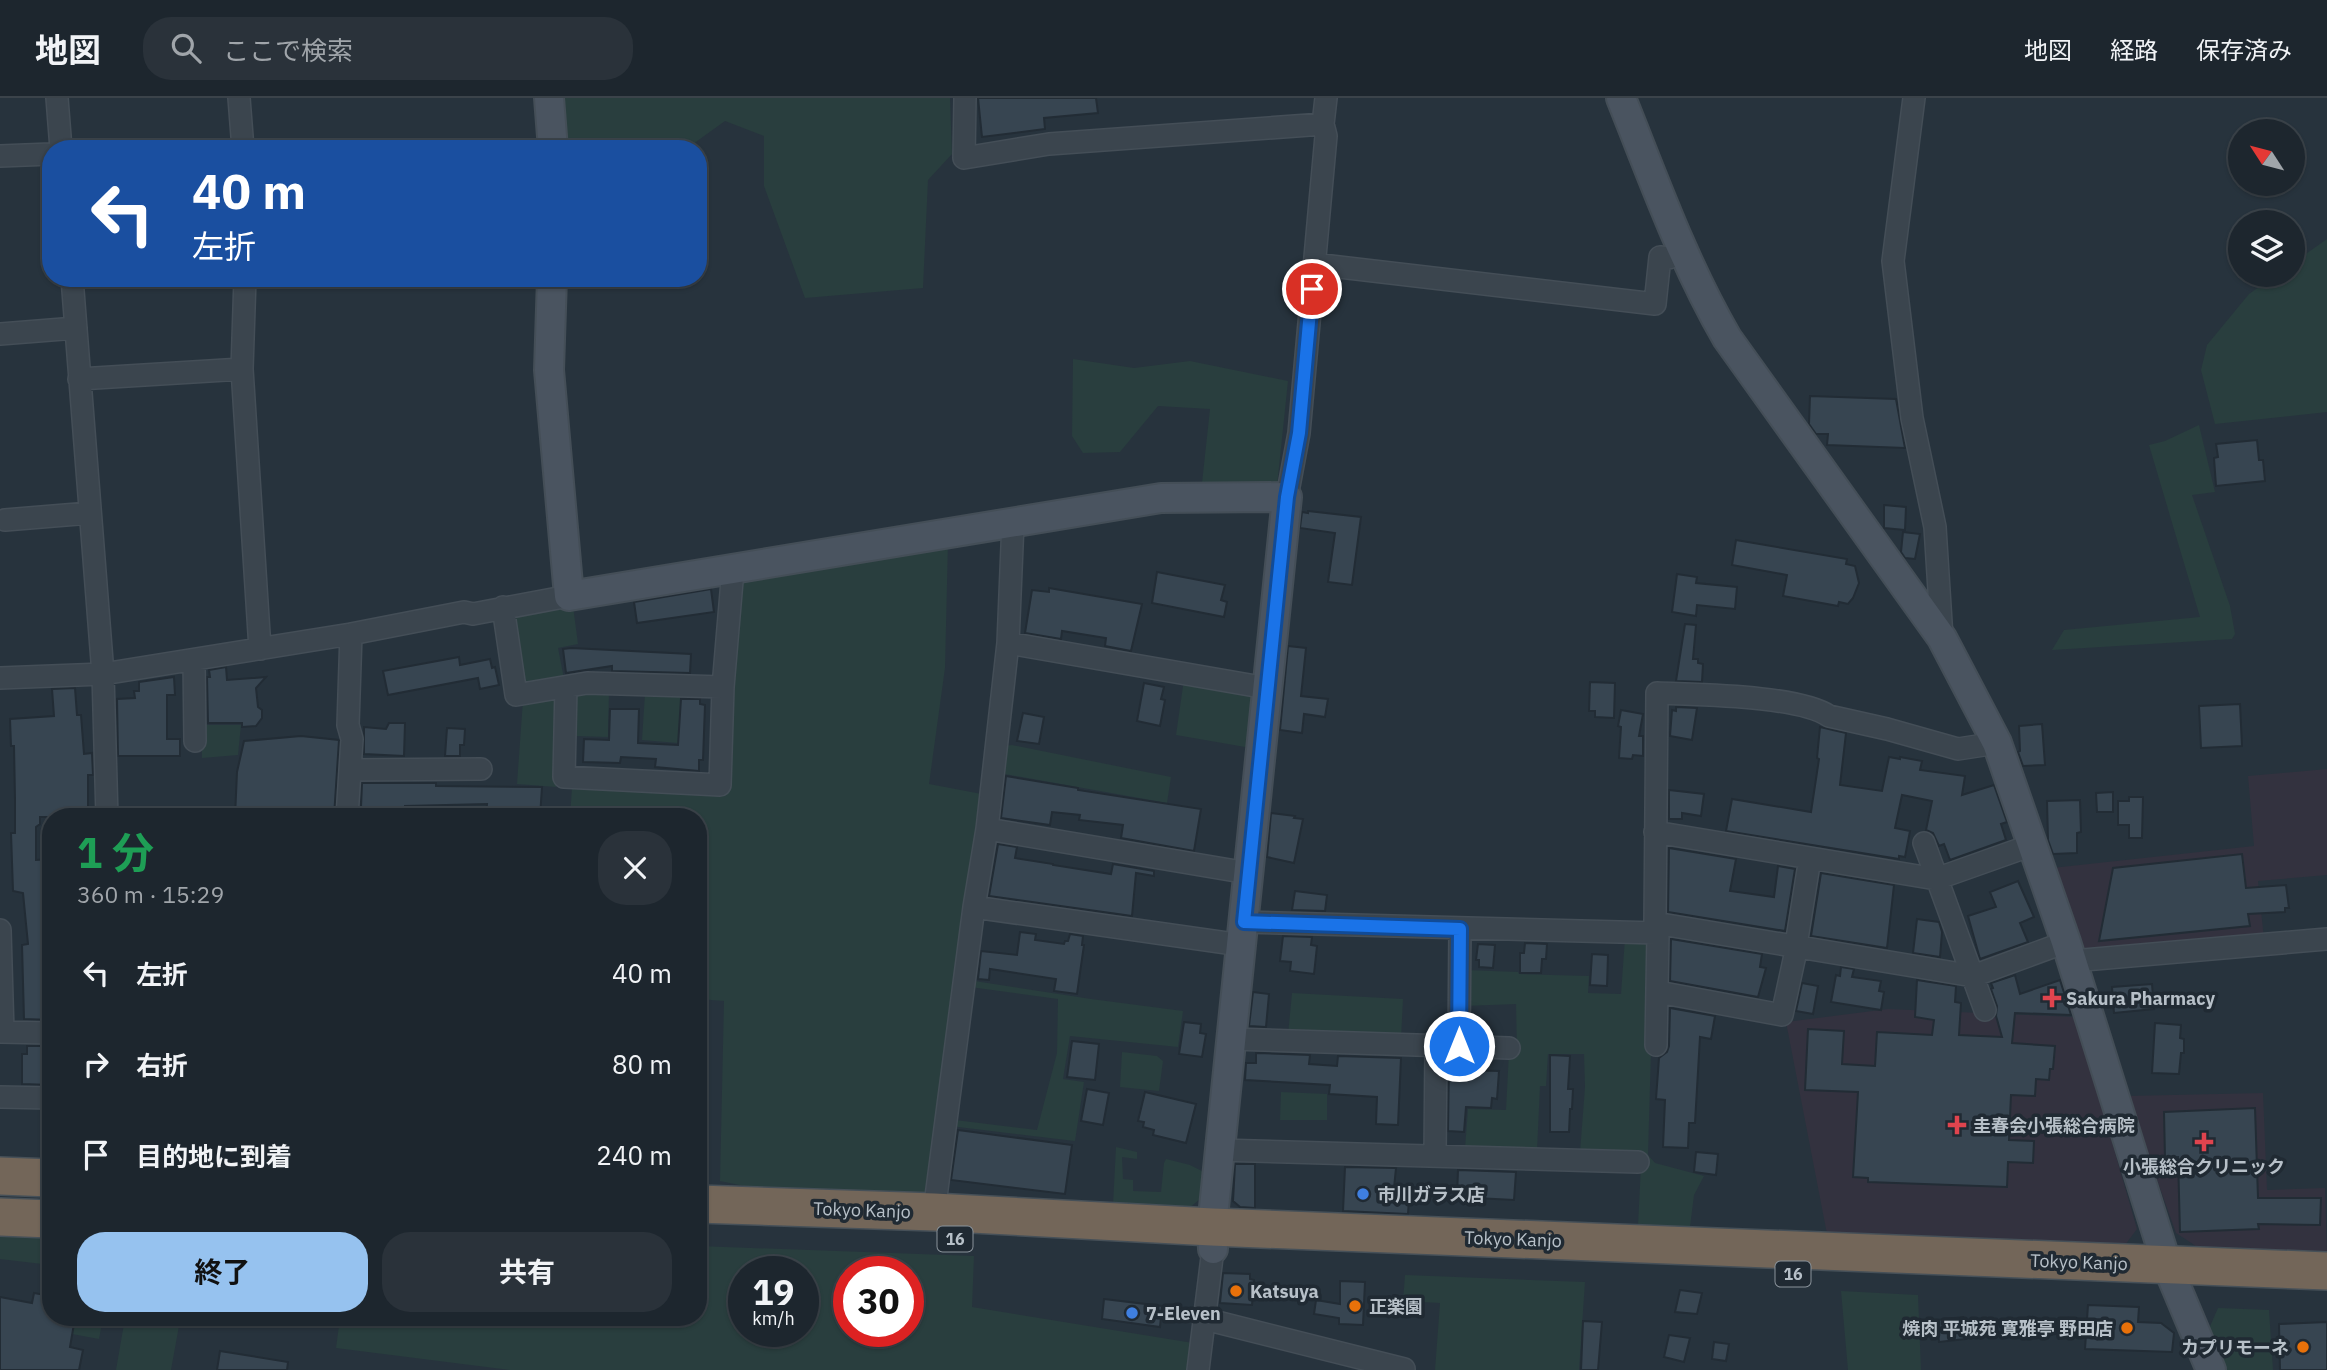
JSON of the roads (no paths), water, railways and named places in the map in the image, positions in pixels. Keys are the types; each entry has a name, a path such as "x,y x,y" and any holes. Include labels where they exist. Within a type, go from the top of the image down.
{"highway":[{"path":"0,1159 42,1161"},
{"path":"0,1176 42,1178"},
{"name":"16","path":"707,1198 761,1207"},
{"path":"0,1201 42,1203"},
{"name":"Tokyo Kanjo","path":"707,1204 934,1212 1212,1238"},
{"path":"0,1217 42,1219"},
{"name":"Tokyo Kanjo","path":"707,1228 1212,1238 2171,1276 2327,1272"},
{"name":"Tokyo Kanjo","path":"2171,1276 2327,1294"}],"street":[{"path":"57,98 60,140"},
{"path":"239,98 242,140"},
{"path":"549,98 552,140"},
{"path":"965,98 964,158 1049,144 1323,124"},
{"path":"1198,1370 1287,497 1299,433 1326,136 1323,124 1326,98"},
{"path":"1621,98 1681,249 1727,338 1942,638 1997,744 2069,952 2171,1276 2211,1370"},
{"path":"1914,98 1893,261 1912,418 1935,527 1942,638"},
{"path":"0,156 42,154"},
{"path":"1314,264 1655,304 1660,257 1669,258 1681,249"},
{"path":"73,287 103,674 107,808"},
{"path":"245,287 242,369 260,649"},
{"path":"552,287 549,370 569,596"},
{"path":"0,334 76,328"},
{"path":"79,379 242,369"},
{"path":"0,678 103,674 194,660 464,612 473,614 1161,498 1287,497"},
{"path":"5,520 90,513"},
{"path":"934,1212 974,907 987,829 1008,643 1013,522"},
{"path":"566,687 564,777 720,785 723,687 733,569"},
{"path":"503,607 516,695 587,683 723,687"},
{"path":"348,808 352,739 348,725 351,634"},
{"path":"1008,643 1267,688"},
{"path":"194,660 195,741"},
{"path":"1656,1045 1657,692 1768,700 1821,710 1829,716 1958,749 1997,744"},
{"path":"351,770 481,769"},
{"path":"987,829 1248,873"},
{"path":"1655,832 1937,879 2032,845"},
{"path":"1924,843 1985,1010"},
{"path":"1658,992 1782,1016 1810,858"},
{"path":"974,907 1242,934 1656,928 1796,945 1973,976 2069,952 2327,939"},
{"path":"1459,1046 1460,929"},
{"path":"0,930 2,1032 42,1033"},
{"path":"1230,1039 1509,1048"},
{"path":"1435,1156 1436,1046"},
{"path":"0,1097 42,1098"},
{"path":"1219,1150 1638,1162"},
{"path":"1205,1319 1405,1369"}],"place":[{"name":"Sakura Pharmacy","path":"2052,998"},
{"name":"圭春会小張総合病院","path":"1957,1125"},
{"name":"小張総合クリニック","path":"2204,1142"},
{"name":"市川ガラス店","path":"1363,1194"},
{"name":"Katsuya","path":"1236,1291"},
{"name":"正楽園","path":"1355,1306"},
{"name":"7-Eleven","path":"1132,1313"},
{"name":"焼肉 平城苑 寛雅亭 野田店","path":"2127,1328"},
{"name":"カプリモーネ","path":"2303,1347"}]}
